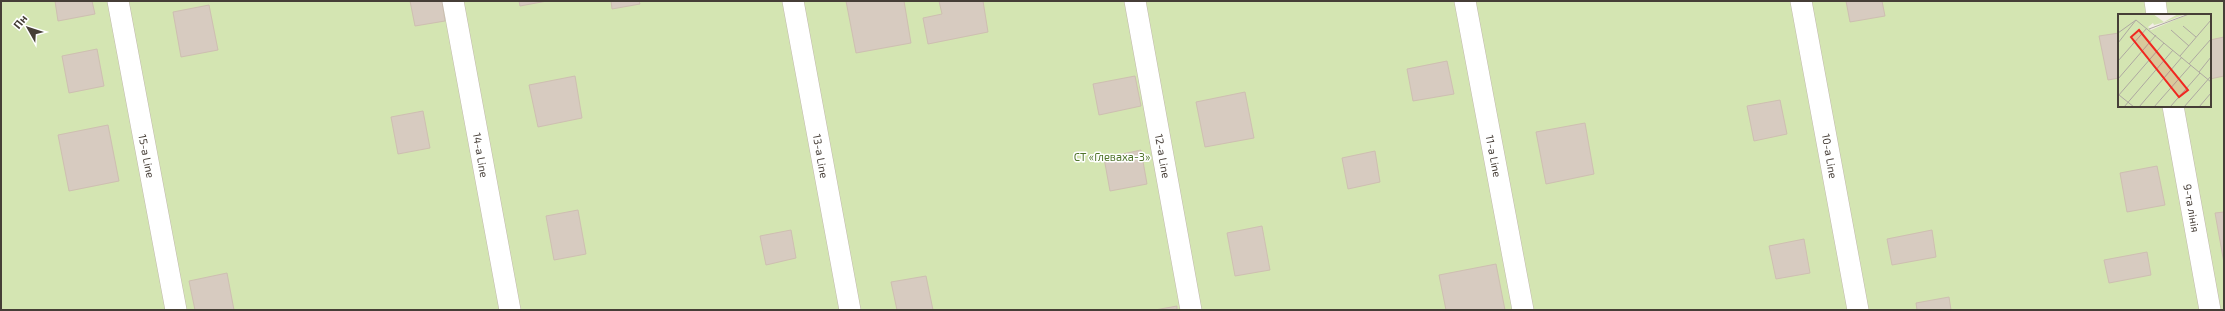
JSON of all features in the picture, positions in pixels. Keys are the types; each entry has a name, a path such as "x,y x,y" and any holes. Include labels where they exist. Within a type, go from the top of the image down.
{"lane":[{"name":"15-a Line","path":"118,1 176,310"},
{"name":"14-a Line","path":"453,1 510,310"},
{"name":"13-a Line","path":"793,1 850,310"},
{"name":"12-a Line","path":"1135,1 1191,310"},
{"name":"11-a Line","path":"1465,1 1523,310"},
{"name":"10-a Line","path":"1801,1 1858,310"},
{"path":"2155,1 2157,14"},
{"name":"9-та лінія","path":"2173,107 2210,310"}],"green space":[{"name":"СТ «Глеваха-3»","path":"1,1 2224,1 2224,310 1,310"}],"building":[{"path":"55,1 92,1 95,14 58,21"},
{"path":"410,1 442,1 445,21 415,26"},
{"path":"519,1 547,1 520,6"},
{"path":"611,1 639,1 640,4 612,9"},
{"path":"846,1 904,1 911,43 856,53"},
{"path":"939,1 983,1 988,32 928,44 923,18 942,14"},
{"path":"1846,1 1882,1 1885,16 1850,22"},
{"path":"209,5 218,50 181,57 173,12"},
{"path":"2118,33 2118,78 2108,80 2099,36"},
{"path":"2224,37 2224,76 2211,79 2211,40"},
{"path":"97,49 104,86 69,93 62,56"},
{"path":"1447,61 1454,94 1413,101 1407,69"},
{"path":"575,76 582,118 538,127 529,85"},
{"path":"1135,76 1141,106 1099,115 1093,84"},
{"path":"1245,92 1254,138 1205,147 1196,102"},
{"path":"1780,100 1787,134 1754,141 1747,106"},
{"path":"423,111 430,148 398,154 391,117"},
{"path":"1585,123 1594,174 1546,184 1536,132"},
{"path":"108,125 119,181 69,191 58,135"},
{"path":"1141,150 1147,184 1110,191 1104,158"},
{"path":"1375,151 1380,182 1348,189 1342,158"},
{"path":"2157,166 2165,205 2127,212 2120,173"},
{"path":"578,210 586,254 554,260 546,216"},
{"path":"2224,212 2224,263 2215,213"},
{"path":"1262,226 1270,270 1235,276 1227,233"},
{"path":"791,230 796,258 766,265 760,236"},
{"path":"1932,230 1936,257 1892,265 1887,239"},
{"path":"1804,239 1810,273 1776,279 1769,246"},
{"path":"2147,252 2151,275 2109,283 2104,260"},
{"path":"1496,264 1505,310 1446,310 1439,275"},
{"path":"227,273 234,310 195,310 189,281"},
{"path":"926,276 933,310 897,310 891,282"},
{"path":"1949,297 1951,310 1917,310 1916,303"},
{"path":"1177,306 1177,310 1155,310"}]}
